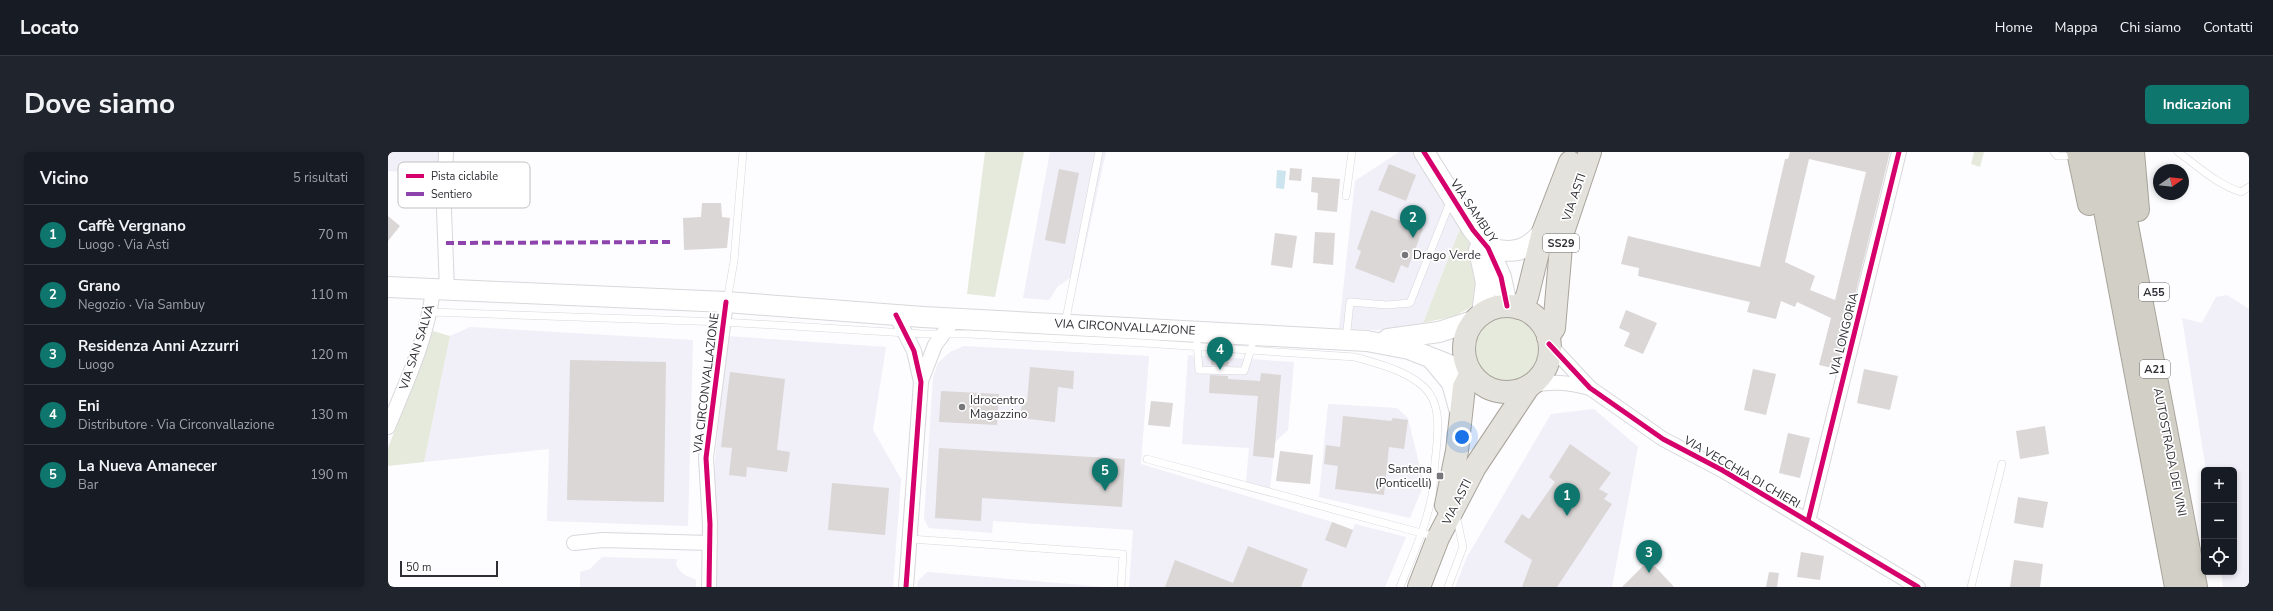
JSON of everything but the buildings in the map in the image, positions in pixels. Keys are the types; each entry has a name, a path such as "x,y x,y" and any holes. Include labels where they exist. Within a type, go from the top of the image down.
{"highway":[{"name":"AUTOSTRADA DEI VINI","path":"2094,152 2176,587"},
{"name":"AUTOSTRADA DEI VINI","path":"2114,152 2196,587"},
{"name":"A55","path":"2133,152 2136,196 2162,333 2167,433"},
{"path":"2073,153 2084,179 2110,307 2137,378"}],"main road":[{"name":"VIA SAMBUY","path":"1424,152 1473,230 1488,248 1513,307"},
{"name":"VIA ASTI","path":"1513,307 1529,291 1543,232 1574,152"},
{"name":"VIA ASTI","path":"1548,340 1554,328 1562,234 1590,152"},
{"name":"VIA SAMBUY","path":"1473,230 1485,270 1486,283 1479,317"},
{"path":"1488,248 1509,251 1526,248 1534,243 1543,232"},
{"name":"VIA CIRCONVALLAZIONE","path":"388,287 726,302 1065,324 1197,339 1346,348 1367,341 1439,332 1479,317"},
{"path":"1513,307 1537,319 1548,340 1549,356 1545,368 1538,378 1529,386 1517,391 1504,392 1491,390 1480,383 1470,371 1464,356 1464,343 1468,330 1479,317 1494,308 1513,307"},
{"name":"VIA CIRCONVALLAZIONE","path":"1367,341 1409,349 1457,368 1470,371"},
{"path":"1429,356 1452,383 1462,419"},
{"name":"VIA ASTI","path":"1419,587 1430,536 1451,483 1462,419 1464,387 1470,371"},
{"name":"VIA ASTI","path":"1430,536 1454,507 1475,467 1529,386"}],"street":[{"name":"VIA SAN SALVÀ","path":"446,152 446,162"},
{"name":"VIA LONGORIA","path":"1808,521 1899,152"},
{"name":"VIA SAN SALVÀ","path":"388,427 408,380 430,312 440,290 444,208"},
{"name":"VIA CIRCONVALLAZIONE","path":"709,587 710,543 706,458 726,302"},
{"path":"896,314 907,333 914,351 921,382"},
{"path":"906,587 921,382 932,352 955,318"},
{"name":"VIA VECCHIA DI CHIERI","path":"1548,340 1590,388 1663,438 1722,470 1918,587"},
{"name":"VIA VECCHIA DI CHIERI","path":"1529,386 1556,381 1569,382 1590,388"},
{"path":"574,543 603,540 710,543"}],"lane":[{"path":"726,302 734,261 744,152"},
{"path":"1065,324 1099,152"},
{"path":"1346,196 1352,152"},
{"path":"2054,152 2058,156 2073,153"},
{"path":"2178,152 2202,172 2230,188 2241,192 2249,187"},
{"path":"1400,587 1430,536 1438,432 1437,413 1433,398 1424,387 1414,380 1346,348 1350,302 1387,305 1410,303 1452,198"},
{"path":"430,312 723,322 907,333 1197,339 1199,370 1244,371 1252,342"},
{"path":"1147,458 1430,536"},
{"path":"1971,587 2002,464"},
{"path":"1448,587 1463,547 1454,507"},
{"path":"910,539 1124,554 1121,587"}],"shaded area":[{"path":"388,152 440,152 439,162 398,162 398,172 388,171"},
{"path":"985,152 1024,152 995,297 967,294"},
{"path":"1050,152 1106,152 1078,280 1070,278 1058,286 1049,300 1023,298"},
{"path":"1399,152 1413,152 1461,226 1423,323 1377,330 1339,328 1355,181"},
{"path":"1974,152 1984,152 1980,167 1971,164"},
{"path":"1461,226 1473,250 1479,292 1471,307 1455,316 1423,323"},
{"path":"2227,295 2249,309 2249,587 2223,587 2221,575 2237,575 2237,467 2206,467 2182,318 2202,323 2216,297"},
{"path":"1509,317 1522,320 1533,327 1540,338 1543,351 1540,364 1533,375 1522,382 1509,385 1496,382 1485,375 1478,364 1475,351 1478,338 1485,327 1496,320"},
{"path":"470,327 693,340 688,526 547,521 549,449 424,462 450,336"},
{"path":"433,331 450,336 424,462 388,466 388,448"},
{"path":"727,336 886,347 873,430 901,479 893,587 717,587 713,482"},
{"path":"964,346 1149,356 1141,464 1332,522 1353,530 1355,524 1406,537 1385,587 1129,587 1133,530 993,521 992,533 929,528 924,519 933,377 938,363 950,352"},
{"path":"1188,355 1294,362 1288,430 1275,442 1270,489 1246,482 1249,448 1182,444"},
{"path":"1328,404 1397,408 1408,418 1424,484 1410,518 1319,497"},
{"path":"1594,409 1638,447 1612,587 1455,587 1467,557 1551,414"},
{"path":"602,557 677,559 676,565 680,571 696,580 696,587 580,587 580,572 590,569"},
{"path":"927,572 1105,587 917,587 918,581"}],"water":[{"path":"1277,170 1286,171 1284,189 1276,188"}],"marked path":[{"path":"446,243 674,242"}],"cycle path":[{"path":"1424,152 1473,230 1488,248 1501,277 1507,306"},
{"path":"1808,521 1899,152"},
{"path":"709,587 710,524 706,458 726,302"},
{"path":"896,315 914,351 921,382 906,587"},
{"path":"1549,344 1590,388 1663,439 1722,470 1918,587"}],"place":[{"name":"Grano","path":"1413,238"},
{"name":"Drago Verde","path":"1405,255"},
{"name":"Eni","path":"1220,370"},
{"name":"Idrocentro Magazzino","path":"962,407"},
{"name":"Santena (Ponticelli)","path":"1440,476"},
{"name":"La Nueva Amanecer","path":"1105,491"},
{"name":"Caffè Vergnano","path":"1567,516"},
{"name":"Residenza Anni Azzurri","path":"1649,573"}]}
